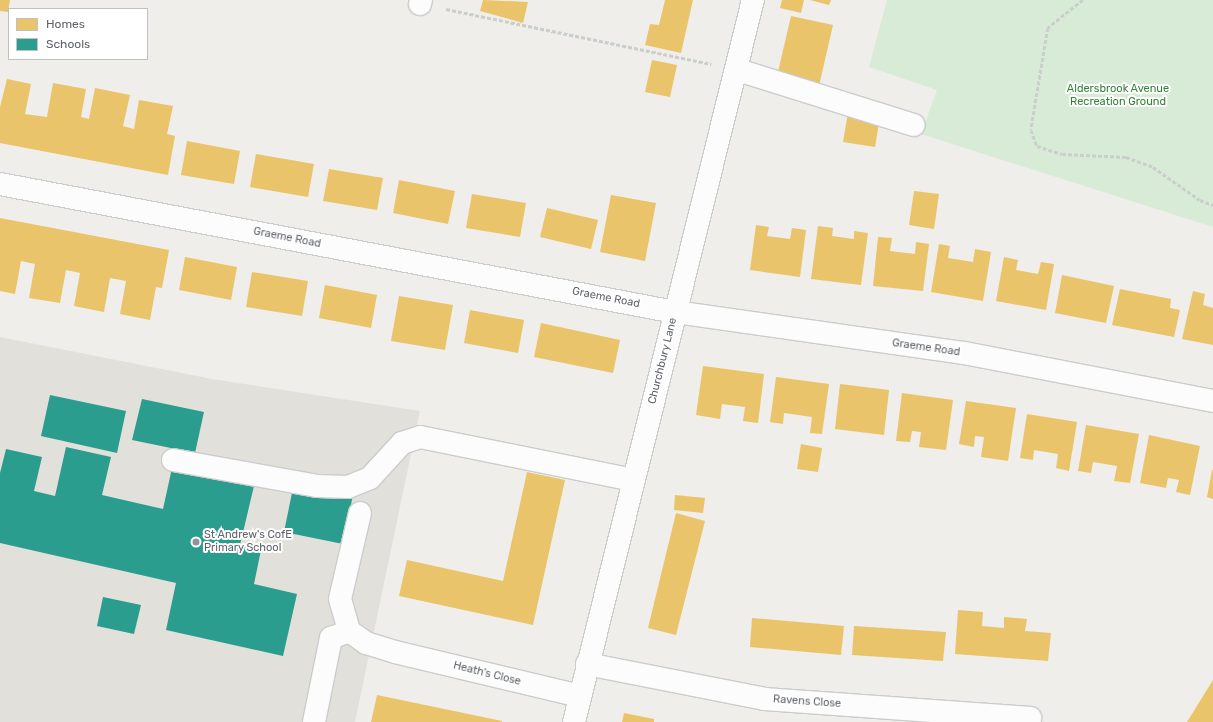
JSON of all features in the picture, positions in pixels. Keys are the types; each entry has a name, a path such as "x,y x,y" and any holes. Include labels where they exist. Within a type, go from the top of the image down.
{"street":[{"name":"Churchbury Lane","path":"574,722 579,696 675,312 738,70 753,0"},
{"path":"738,70 914,125"},
{"name":"Graeme Road","path":"0,184 675,312 964,353 1213,401"},
{"path":"173,460 317,486 348,486 370,478 402,443 420,437 633,480"},
{"path":"314,722 331,638 349,631 340,599 360,513"},
{"name":"Heath's Close","path":"349,631 366,643 395,652 579,696"},
{"name":"Ravens Close","path":"587,664 765,700 1030,718"}],"path":[{"path":"1083,0 1048,28 1031,130 1036,146 1062,154 1126,157 1153,167 1200,200 1213,205"},
{"path":"421,2 738,70"}],"shaded area":[{"name":"St Andrew's CofE Primary School","path":"0,337 212,379 420,411 355,722 0,722"}],"green space":[{"name":"Aldersbrook Avenue Recreation Ground","path":"887,0 1213,0 1213,227 921,134 937,90 869,67"}],"building: Homes":[{"path":"0,0 10,0 8,12 0,11"},
{"path":"483,0 528,2 523,23 480,11"},
{"path":"665,0 693,0 681,53 645,45 650,24 659,25"},
{"path":"782,0 804,0 801,13 780,8"},
{"path":"810,0 831,0 829,5"},
{"path":"791,16 833,25 819,86 777,76"},
{"path":"652,60 677,65 670,97 645,92"},
{"path":"7,79 31,84 25,114 47,117 53,83 86,89 81,117 89,119 95,88 130,95 123,126 134,129 139,100 173,106 167,134 175,136 168,175 0,143 0,107"},
{"path":"848,113 879,123 875,147 843,142"},
{"path":"187,141 240,151 234,184 181,175"},
{"path":"256,154 314,164 308,197 250,187"},
{"path":"329,169 383,178 377,210 323,201"},
{"path":"399,180 455,191 448,224 393,213"},
{"path":"914,191 939,194 934,229 909,225"},
{"path":"472,194 526,203 520,237 466,228"},
{"path":"611,195 656,203 645,261 600,252"},
{"path":"547,208 598,220 591,249 540,237"},
{"path":"0,218 169,250 162,288 156,287 150,320 120,314 126,281 110,278 104,312 74,306 80,273 66,270 60,303 29,298 35,264 21,261 15,294 0,291"},
{"path":"756,225 769,227 767,236 790,239 792,228 806,230 800,277 750,270"},
{"path":"818,226 833,228 832,236 854,239 854,231 868,233 861,285 811,279"},
{"path":"878,237 892,238 890,251 915,254 916,242 929,244 923,291 873,286"},
{"path":"939,244 950,246 948,258 973,262 975,249 991,252 983,301 931,292"},
{"path":"185,257 237,267 231,300 179,290"},
{"path":"1004,257 1018,260 1016,270 1038,274 1041,262 1054,264 1046,310 996,301"},
{"path":"252,272 308,281 302,316 246,307"},
{"path":"1062,275 1114,286 1106,323 1055,313"},
{"path":"325,285 377,295 371,328 319,318"},
{"path":"1120,289 1171,299 1170,308 1180,310 1174,337 1112,325"},
{"path":"1193,291 1205,294 1203,305 1213,308 1213,345 1182,339"},
{"path":"399,296 453,305 445,350 391,341"},
{"path":"470,310 524,320 518,353 464,343"},
{"path":"541,323 620,340 613,373 534,357"},
{"path":"703,366 764,374 758,423 743,421 745,407 722,404 720,419 696,415"},
{"path":"776,377 829,384 822,434 810,433 812,417 784,413 783,424 770,422"},
{"path":"840,384 889,390 884,435 835,429"},
{"path":"902,393 953,400 946,450 919,447 921,432 912,431 910,442 896,441"},
{"path":"966,401 1016,408 1008,461 981,457 984,437 975,436 974,447 959,444"},
{"path":"1027,414 1077,422 1069,471 1056,468 1058,454 1034,450 1033,460 1020,458"},
{"path":"1086,425 1139,434 1130,483 1114,481 1117,466 1093,462 1091,473 1078,471"},
{"path":"1149,435 1200,446 1190,495 1176,492 1179,480 1168,478 1166,488 1140,483"},
{"path":"801,444 822,448 818,472 797,469"},
{"path":"1213,470 1213,499 1207,497"},
{"path":"527,472 565,480 533,625 399,596 407,560 503,581"},
{"path":"675,495 705,498 703,513 674,510"},
{"path":"676,513 705,521 676,635 648,628"},
{"path":"958,610 983,612 982,626 1004,628 1004,617 1027,619 1025,631 1051,633 1048,661 955,654"},
{"path":"752,618 844,626 841,655 750,647"},
{"path":"854,626 946,632 943,661 852,655"},
{"path":"1213,680 1213,722 1187,722"},
{"path":"377,695 502,721 502,722 371,722"},
{"path":"624,713 654,719 654,722 622,722"}],"building: Schools":[{"path":"50,395 126,411 117,453 41,436"},
{"path":"142,399 204,412 195,453 132,440"},
{"path":"66,447 111,457 102,495 163,509 172,468 254,486 240,545 261,550 254,584 297,594 283,656 166,630 176,583 0,543 0,473 6,449 42,457 34,491 55,496"},
{"path":"294,483 353,495 343,544 284,532"},
{"path":"103,597 141,605 134,634 97,626"}],"place":[{"name":"St Andrew's CofE Primary School","path":"196,542"}]}
